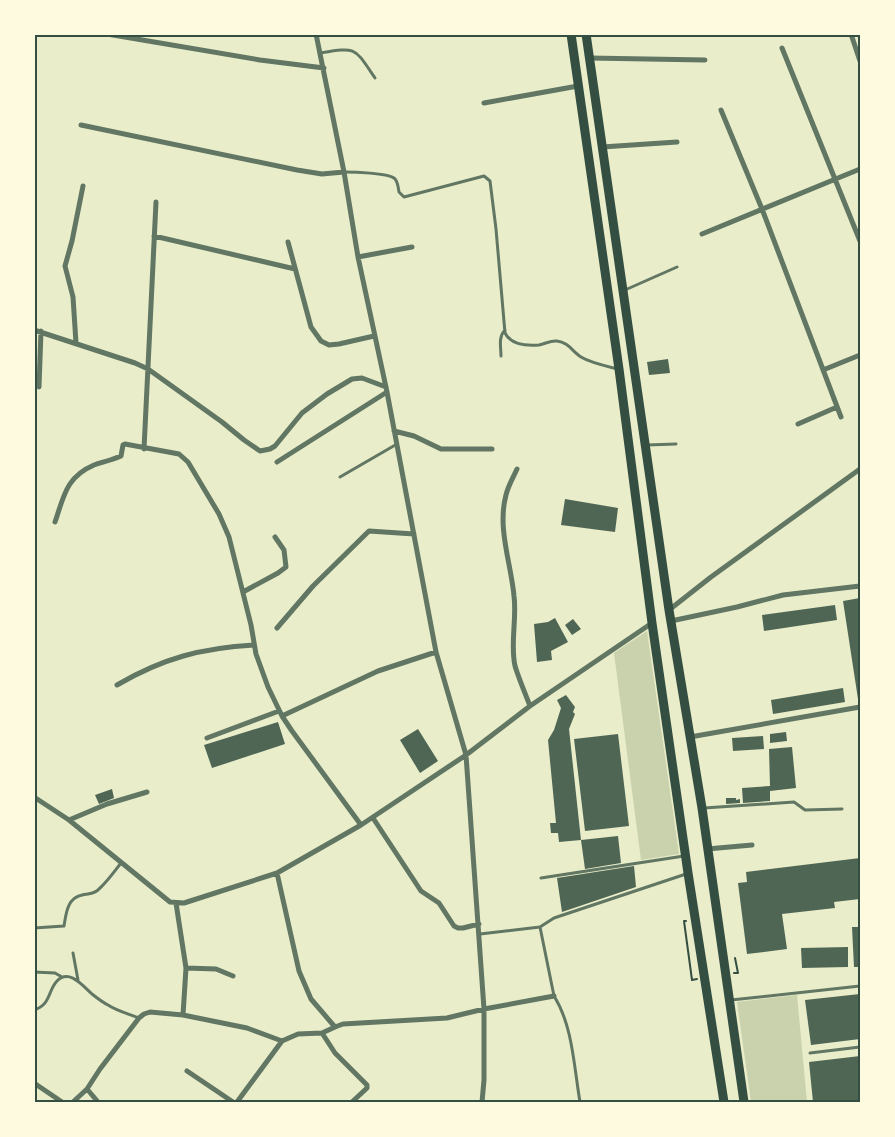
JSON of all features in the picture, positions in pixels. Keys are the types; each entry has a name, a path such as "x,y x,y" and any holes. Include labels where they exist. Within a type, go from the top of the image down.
{"main road":[{"path":"571,34 619,369 652,623 724,1102"},
{"path":"586,34 669,610 702,808 744,1102"},
{"path":"578,86 593,82"},
{"path":"652,623 669,610"}],"street":[{"path":"107,34 260,60 324,68"},
{"path":"316,34 436,652 466,755 484,1009 482,1102"},
{"path":"851,34 861,61"},
{"path":"782,48 861,241"},
{"path":"589,58 705,60"},
{"path":"484,103 578,86"},
{"path":"721,110 762,209 841,417"},
{"path":"81,125 297,170 322,174 344,172"},
{"path":"602,147 677,142"},
{"path":"702,234 861,169"},
{"path":"76,343 73,297 65,266 83,186"},
{"path":"144,449 156,202"},
{"path":"154,236 295,269"},
{"path":"288,243 311,327 321,341 329,345 374,336"},
{"path":"358,258 412,247"},
{"path":"39,387 38,331 148,369 260,451 275,446 302,413 352,379 362,378 386,390"},
{"path":"823,370 861,355"},
{"path":"277,462 386,390"},
{"path":"798,424 837,407"},
{"path":"394,431 414,436 441,449 492,449"},
{"path":"55,522 68,484 92,466 121,456 125,444 179,454 188,462 219,514 229,537 256,654 281,713 361,825"},
{"path":"517,469 506,494 503,508 504,532 514,596 515,666 530,706"},
{"path":"669,610 861,469"},
{"path":"277,628 313,586 369,531 414,534"},
{"path":"243,592 286,567 284,550 275,537"},
{"path":"671,621 783,595 861,586"},
{"path":"34,797 69,820 171,902 183,903 278,873 373,818 466,755 530,706 652,623"},
{"path":"117,685 133,675 176,658 224,647 254,645"},
{"path":"207,738 281,713 378,670 436,652"},
{"path":"690,737 861,707"},
{"path":"69,820 107,804 147,792"},
{"path":"373,818 421,891 439,903 454,926 462,928 479,924"},
{"path":"707,849 752,845"},
{"path":"278,873 299,971 311,999 334,1027"},
{"path":"176,903 186,968 183,1015"},
{"path":"186,968 216,969 233,976"},
{"path":"187,1071 235,1102 282,1041 298,1034 322,1033 334,1027 356,1022 442,1019 555,996"},
{"path":"73,1102 87,1089 139,1018 150,1012 183,1015 248,1028 282,1041"},
{"path":"322,1033 335,1053 367,1085 367,1088 352,1102"},
{"path":"34,1083 62,1102"},
{"path":"87,1089 98,1102"}],"lane":[{"path":"320,53 344,49 353,51 358,54 375,78"},
{"path":"344,172 388,176 395,179 399,192 404,197 484,176 490,181 507,338 513,343 537,345 558,341 581,357 619,369"},
{"path":"623,290 677,267"},
{"path":"501,356 500,339 505,330"},
{"path":"340,477 397,444"},
{"path":"645,445 676,444"},
{"path":"702,808 794,802 805,810 842,809"},
{"path":"541,878 686,856"},
{"path":"34,928 64,926 67,909 72,901 81,895 99,890 122,862"},
{"path":"480,934 540,927 554,918 688,873"},
{"path":"540,927 555,996 568,1029 580,1102"},
{"path":"74,953 78,980"},
{"path":"34,972 55,973 62,977"},
{"path":"34,1010 43,1006 55,982 68,976 78,980 94,996 110,1007 139,1018"},
{"path":"730,1000 861,986"},
{"path":"810,1053 861,1047"}],"path":[{"path":"684,921 692,980"},
{"path":"734,957 738,973"}],"green space":[{"path":"647,631 679,854 641,860 614,653"},
{"path":"797,995 807,1102 751,1102 737,1002"}],"building":[{"path":"668,359 670,373 649,375 647,362"},
{"path":"565,499 618,508 615,532 561,525"},
{"path":"860,598 860,699 858,699 843,601"},
{"path":"835,605 837,620 764,631 762,615"},
{"path":"555,618 568,642 551,651 552,660 537,662 534,624 548,622"},
{"path":"573,619 581,629 572,635 565,625"},
{"path":"843,688 845,702 773,714 771,700"},
{"path":"566,695 575,707 573,712 575,714 569,729 581,840 559,842 558,833 551,833 550,823 556,823 548,740 561,708 557,700"},
{"path":"278,722 285,744 212,768 204,745"},
{"path":"418,729 438,761 420,773 400,740"},
{"path":"786,732 787,741 770,743 770,734"},
{"path":"618,734 629,826 585,831 574,739"},
{"path":"763,736 764,749 733,751 732,738"},
{"path":"792,747 796,788 770,791 770,801 743,803 742,788 770,786 769,749"},
{"path":"112,789 114,798 99,804 95,795"},
{"path":"726,798 740,799 740,803 726,804"},
{"path":"618,836 621,863 585,869 581,840"},
{"path":"860,858 860,899 834,902 835,908 782,914 787,949 747,954 738,883 747,882 746,872"},
{"path":"634,866 636,887 562,912 557,878"},
{"path":"852,927 860,927 860,967 854,967"},
{"path":"848,947 848,967 802,968 801,948"},
{"path":"860,994 860,1039 811,1045 805,1000"},
{"path":"860,1056 860,1102 813,1102 809,1062"}]}
